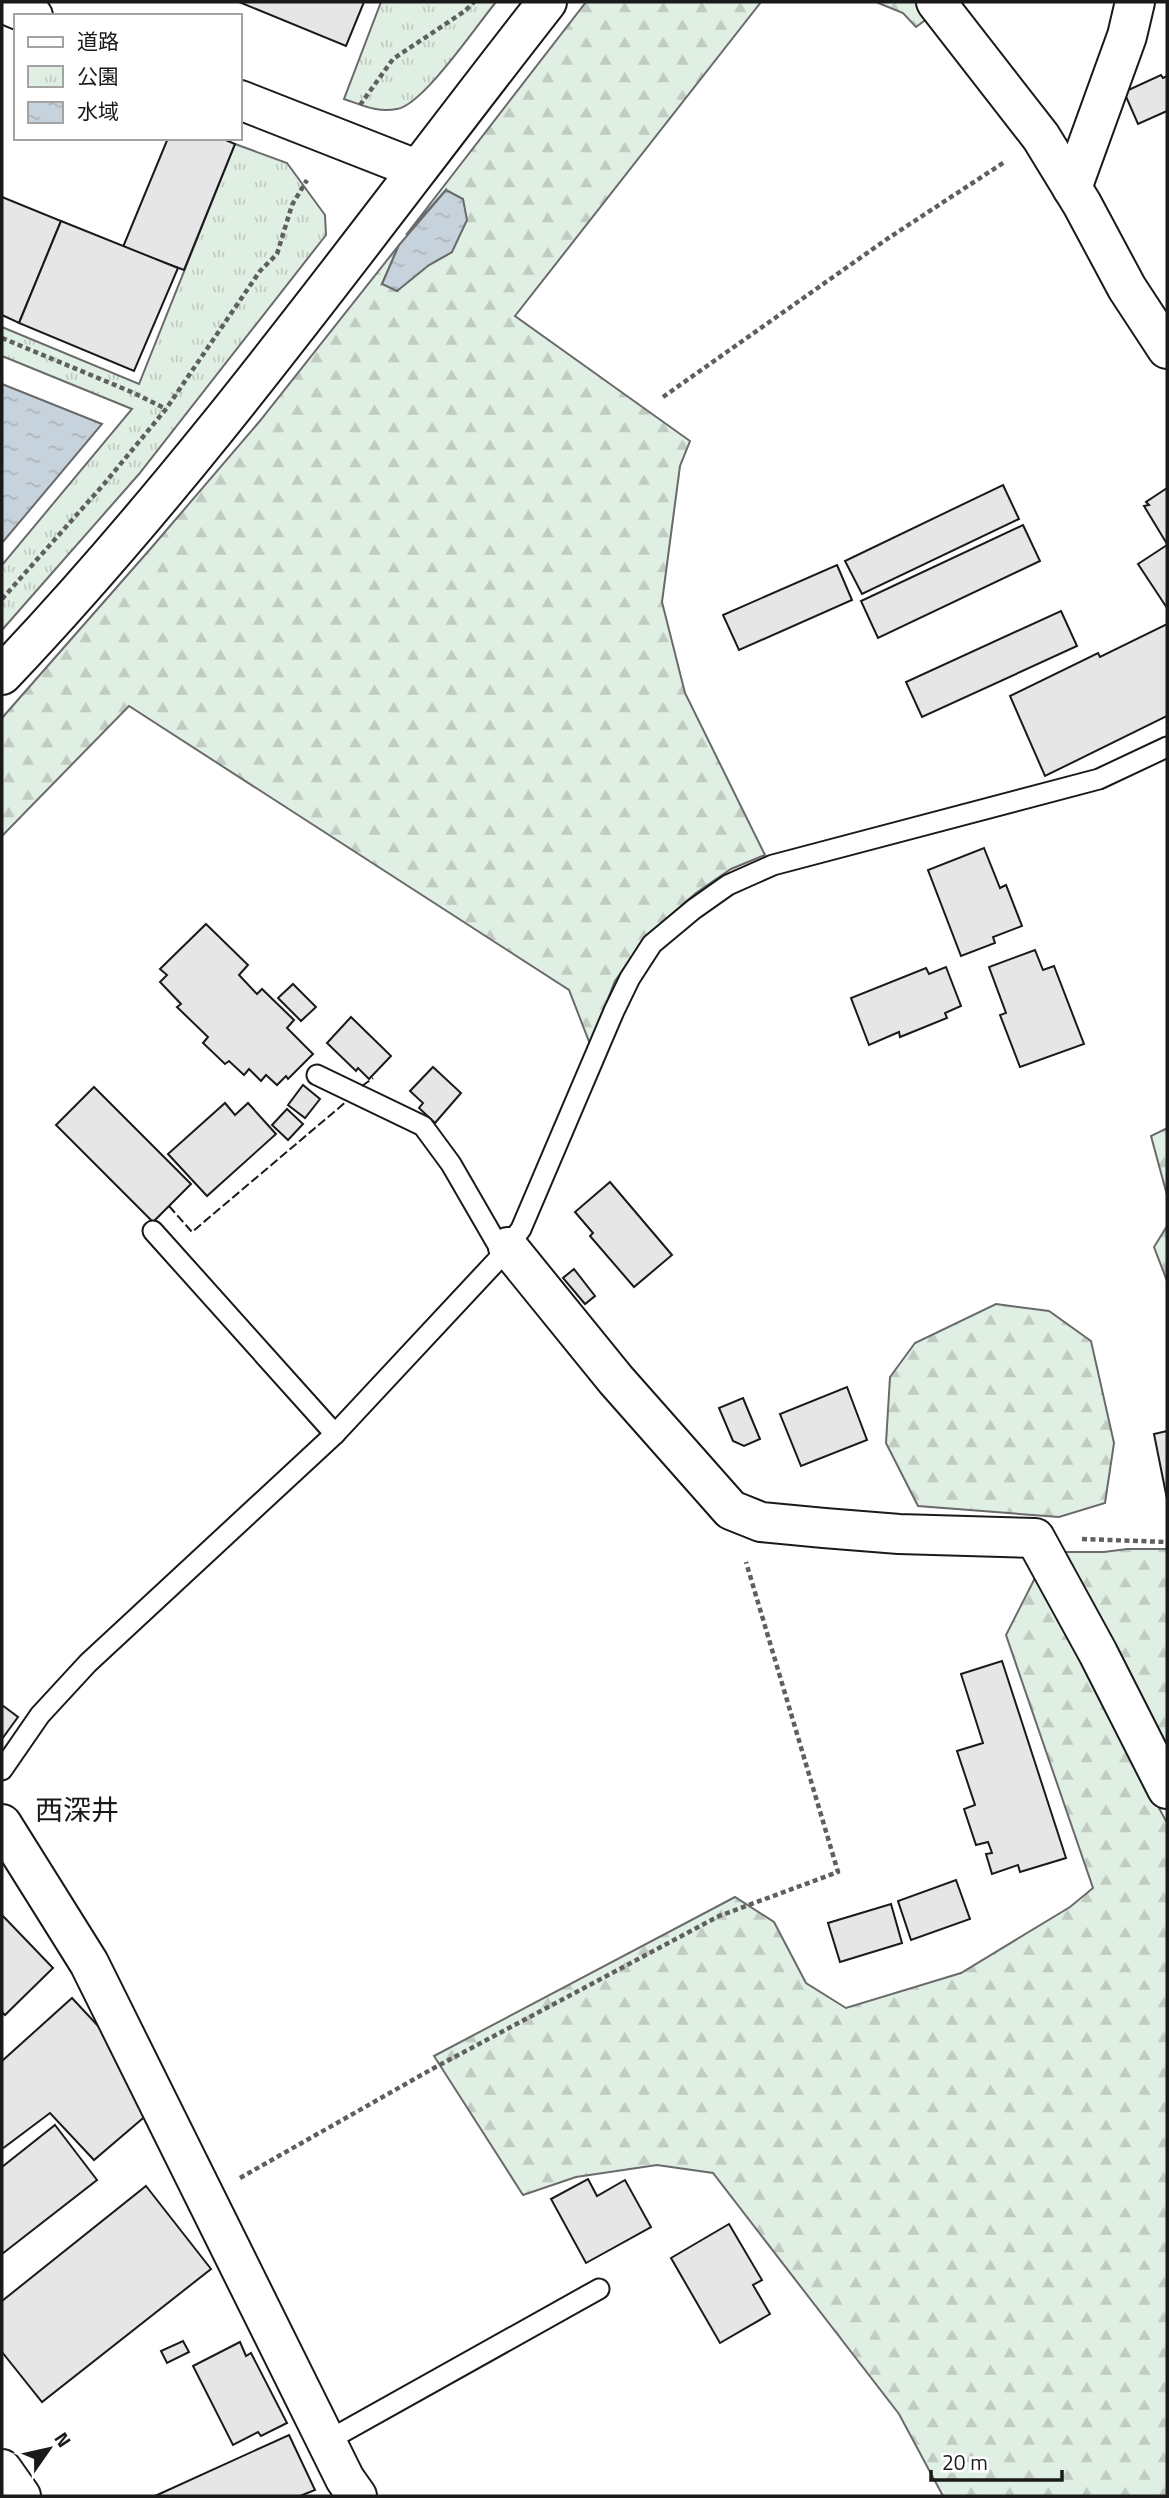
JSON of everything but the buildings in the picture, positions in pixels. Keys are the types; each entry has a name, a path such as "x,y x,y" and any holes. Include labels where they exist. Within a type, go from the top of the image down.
{"street":[{"path":"2,675 184,468 296,330 416,169 547,2"},
{"path":"936,2 1041,137 1127,288 1167,349"},
{"path":"1072,188 1127,36 1135,2"},
{"path":"2,3 28,14"},
{"path":"242,101 416,169"},
{"path":"505,1251 731,1510 761,1522 824,1528 899,1534 1035,1538 1098,1653 1167,1789"},
{"path":"2,1824 89,1964 345,2479 357,2496"},
{"path":"2,2469 21,2496"}],"lane":[{"path":"2,1770 40,1715 88,1662 335,1434 505,1251 522,1229 630,978 652,944 694,909 728,886 774,866 1099,779 1167,747"},
{"path":"317,1075 423,1126 451,1164 505,1251"},
{"path":"153,1231 335,1434"},
{"path":"327,2441 599,2289"}],"path":[{"path":"354,114 393,59 465,11 474,2"},
{"path":"663,397 887,239 1041,137"},
{"path":"2,599 104,484 166,408 260,271 277,254 292,205 307,180"},
{"path":"2,338 166,408"},
{"path":"206,2197 432,2068 719,1916 838,1872 731,1510"},
{"path":"1035,1538 1167,1542"}],"green space":[{"path":"381,2 496,2 449,63 421,94 397,109 383,110 344,99"},
{"path":"586,2 761,2 515,316 690,441 680,466 662,602 685,693 765,855 731,869 696,893 650,933 615,981 590,1044 569,990 129,706 2,836 2,718 259,422 399,245 382,284 429,265 452,252 446,190 406,235"},
{"path":"876,2 920,2 932,15 916,27 903,13"},
{"path":"235,144 287,163 325,215 326,235 139,474 2,630 2,565 132,409 2,356 2,327 139,384"},
{"path":"1167,1128 1167,1195 1151,1136"},
{"path":"1167,1226 1167,1281 1154,1247"},
{"path":"996,1304 1049,1311 1091,1341 1114,1443 1105,1503 1059,1517 918,1506 886,1443 890,1377 915,1343"},
{"path":"1167,1549 1167,1756 1063,1552"},
{"path":"1036,1576 1167,1823 1167,2496 943,2496 899,2414 713,2173 657,2165 576,2177 523,2195 434,2056 735,1897 774,1922 806,1983 846,2008 961,1973 1070,1907 1093,1888 1006,1635"}],"water":[{"path":"446,190 463,199 467,220 452,252 429,265 397,291 382,284 399,245"},
{"path":"2,384 102,424 2,543"}],"fence":[{"path":"362,1086 373,1078"},
{"path":"169,1206 192,1232 347,1101"}],"district":[{"name":"西深井","path":"77,1809"}]}
